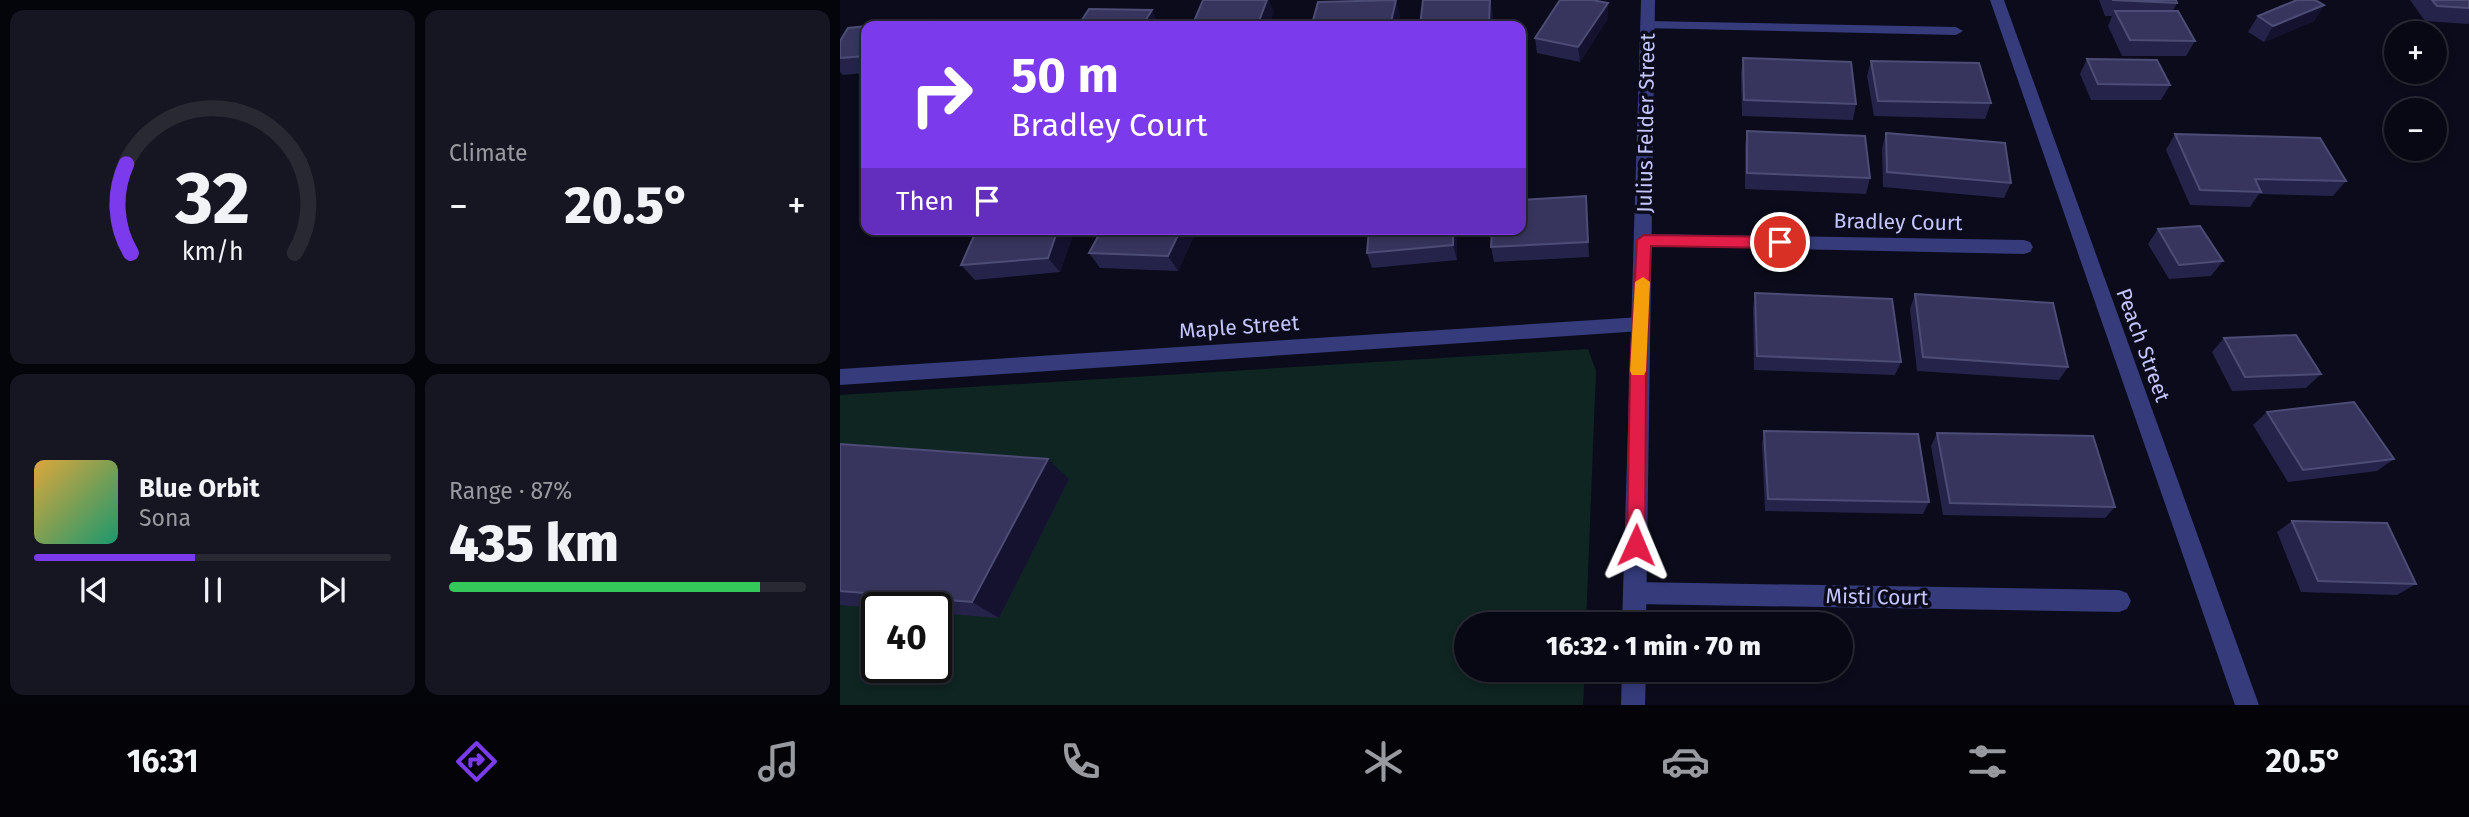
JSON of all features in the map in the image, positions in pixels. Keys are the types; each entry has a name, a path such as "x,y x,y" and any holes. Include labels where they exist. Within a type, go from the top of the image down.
{"street":[{"name":"Julius Felder Street","path":"1634,612 1648,0"},
{"name":"Peach Street","path":"1997,0 2247,705"},
{"path":"1647,25 1956,31"},
{"name":"Bradley Court","path":"1644,240 2024,247"},
{"name":"Maple Street","path":"840,377 1641,324"},
{"name":"Misti Court","path":"1635,593 2119,601"},
{"path":"1633,705 1634,682"}],"green space":[{"path":"1588,349 1596,371 1587,612 1454,612 1454,682 1584,682 1583,705 840,705 840,395"}],"building":[{"path":"1203,0 1267,0 1259,21 1194,21"},
{"path":"1396,0 1391,21 1313,21 1318,2"},
{"path":"1423,0 1490,0 1489,21 1421,21"},
{"path":"1560,0 1608,3 1578,47 1535,38"},
{"path":"2112,0 2176,0 2177,3"},
{"path":"2297,0 2315,0 2324,5 2273,26 2258,16"},
{"path":"2432,0 2469,0 2469,8 2437,6"},
{"path":"1089,9 1152,10 1145,21 1081,21"},
{"path":"2115,11 2178,11 2195,41 2130,40"},
{"path":"861,27 861,56 840,58 840,41 848,28"},
{"path":"1743,58 1851,62 1856,104 1744,100"},
{"path":"2087,59 2157,60 2170,85 2098,84"},
{"path":"1871,61 1979,63 1991,103 1878,101"},
{"path":"1747,131 1865,136 1870,178 1747,173"},
{"path":"1886,133 2005,143 2011,183 1887,172"},
{"path":"2175,134 2320,138 2346,181 2255,179 2261,192 2200,190"},
{"path":"1586,196 1588,242 1491,247 1492,235 1526,235 1526,200"},
{"path":"2200,226 2223,261 2179,265 2158,229"},
{"path":"974,235 1056,235 1048,258 961,265"},
{"path":"1099,235 1178,235 1168,256 1089,253"},
{"path":"1368,235 1453,235 1453,245 1367,253"},
{"path":"1755,293 1892,299 1901,362 1757,356"},
{"path":"1915,294 2053,303 2068,367 1923,357"},
{"path":"2296,335 2321,374 2245,377 2224,338"},
{"path":"2354,402 2394,459 2303,470 2267,412"},
{"path":"1764,431 1918,434 1929,502 1768,499"},
{"path":"1937,433 2093,436 2115,507 1950,503"},
{"path":"840,444 1048,459 972,602 952,600 952,592 840,591"},
{"path":"2292,521 2387,523 2416,584 2318,581"}],"slow traffic":[{"path":"1638,371 1643,282"}],"route":[{"path":"1636,545 1638,372 1644,240 1780,242"}]}
